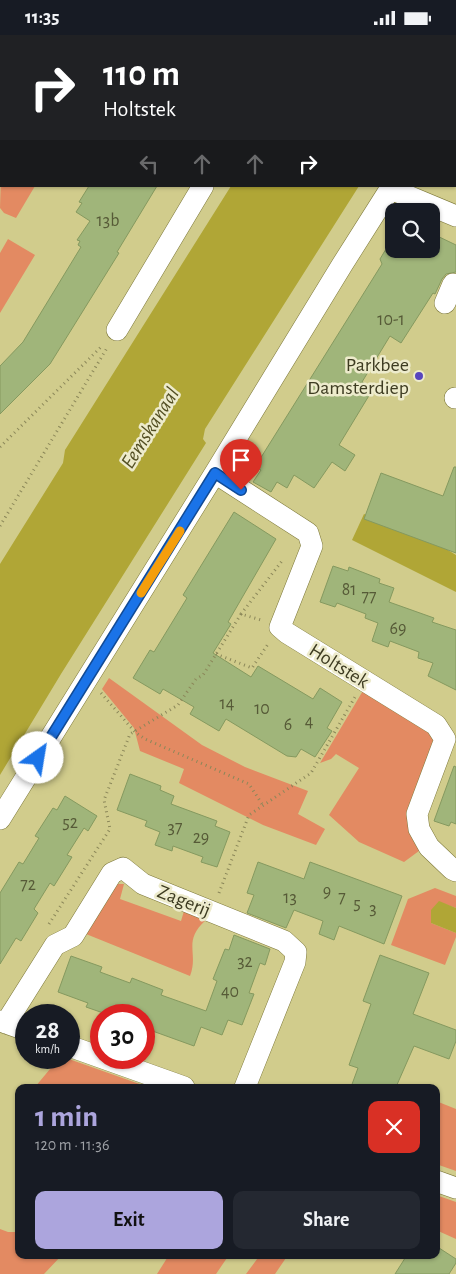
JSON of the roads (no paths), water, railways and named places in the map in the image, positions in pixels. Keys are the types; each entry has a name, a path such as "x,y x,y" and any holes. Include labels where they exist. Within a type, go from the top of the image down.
{"street":[{"path":"117,330 202,187"},
{"path":"0,819 391,188 456,216"},
{"name":"Holtstek","path":"215,473 308,533 312,545 280,627 436,725 445,739 417,813 419,829 430,847 456,871"},
{"name":"Zagerij","path":"3,1022 55,945 73,936 112,873 123,868 143,884 284,941 296,953 295,962 246,1084"},
{"path":"3,1022 15,1027"},
{"path":"80,1050 176,1084"},
{"path":"440,1182 456,1188"}],"water":[{"name":"Eemskanaal","path":"230,187 358,187 205,429 203,439 206,443 0,775 0,564 63,463 65,450"},
{"path":"364,514 425,536 456,555 456,592 352,540"},
{"path":"439,901 456,908 456,933 431,923 431,910"}],"place":[{"name":"Parkbee Damsterdiep","path":"419,376"}]}
